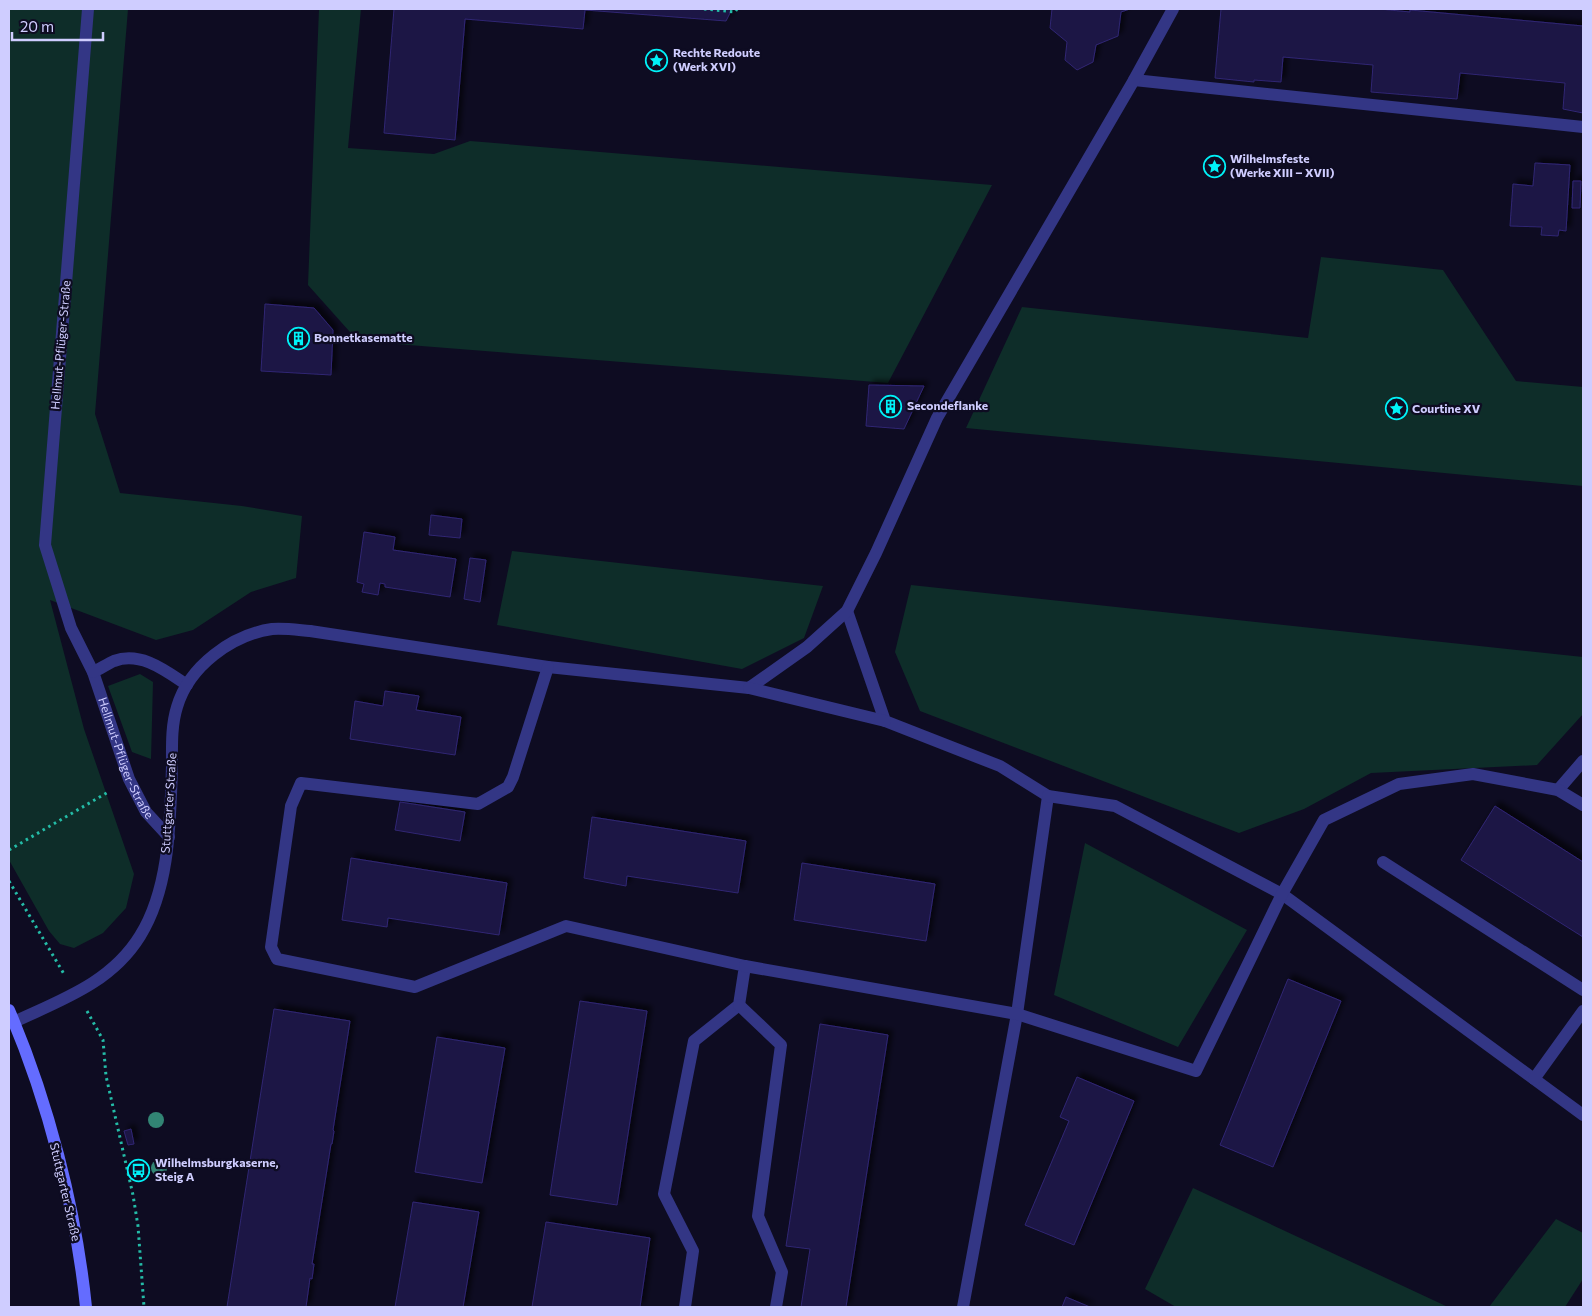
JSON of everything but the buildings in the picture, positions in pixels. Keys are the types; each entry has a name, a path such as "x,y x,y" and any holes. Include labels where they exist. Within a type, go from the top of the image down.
{"main road":[{"name":"Stuttgarter Straße","path":"11,1016 37,1086 56,1152 79,1256 86,1307"}],"street":[{"name":"Hellmut-Pflüger-Straße","path":"88,9 45,544 71,628 93,672 136,795 146,812 169,837"},
{"path":"749,688 807,647 847,611 876,553 937,418 1134,80 1173,9"},
{"path":"1134,80 1583,127"},
{"path":"847,611 885,721"},
{"name":"Stuttgarter Straße","path":"11,1016 76,994 89,986 116,966 141,934 154,906 169,837 174,722 177,707 187,685 196,672 216,653 244,637 272,630 310,631 548,667 749,688 885,721 1000,766 1048,796"},
{"path":"93,672 115,660 135,658 158,666 187,685"},
{"path":"548,667 513,777 508,787 478,804 301,783 291,806 271,947 278,959 415,987 566,926 745,966 1017,1014 1196,1071 1282,894 1324,820 1399,784 1473,774 1558,790 1583,805"},
{"path":"1558,790 1583,761"},
{"path":"963,1307 1017,1014 1048,796 1116,806 1282,894 1583,1114"},
{"path":"1383,862 1583,990"},
{"path":"685,1307 692,1251 664,1194 694,1040 739,1005 745,966"},
{"path":"739,1005 781,1045 758,1216 782,1272 776,1307"},
{"path":"1534,1078 1583,1011"}],"path":[{"path":"704,9 735,12 737,9"},
{"path":"9,850 90,804"},
{"path":"9,881 10,888 103,1040 104,1065 112,1116 133,1195 141,1254 144,1307"},
{"path":"128,1197 133,1195"}],"green space":[{"path":"9,9 128,9 95,414 120,493 242,506 302,516 296,578 251,592 193,630 156,640 50,600 84,729 134,874 126,908 103,933 74,948 60,944 49,931 9,860"},
{"path":"319,9 361,9 348,148 434,154 470,141 992,185 888,383 358,341 308,285"},
{"path":"1321,257 1443,270 1516,381 1583,387 1583,486 966,428 1022,307 1308,338"},
{"path":"512,551 823,586 804,638 742,669 497,625"},
{"path":"911,585 1583,657 1583,714 1537,765 1371,773 1304,809 1239,833 920,711 895,652"},
{"path":"140,674 153,682 151,759 132,752 108,686"},
{"path":"1085,843 1247,930 1178,1047 1054,995"},
{"path":"1193,1188 1448,1307 1176,1307 1145,1289"},
{"path":"1556,1219 1583,1233 1583,1279 1565,1307 1489,1307"}],"place":[{"name":"Rechte Redoute (Werk XVI)","path":"657,60"},
{"name":"Wilhelmsfeste (Werke XIII – XVII)","path":"1214,166"},
{"name":"Bonnetkasematte","path":"298,338"},
{"name":"Secondeflanke","path":"891,406"},
{"name":"Courtine XV","path":"1396,409"},
{"name":"Wilhelmsburgkaserne, Steig A","path":"139,1170"}]}
